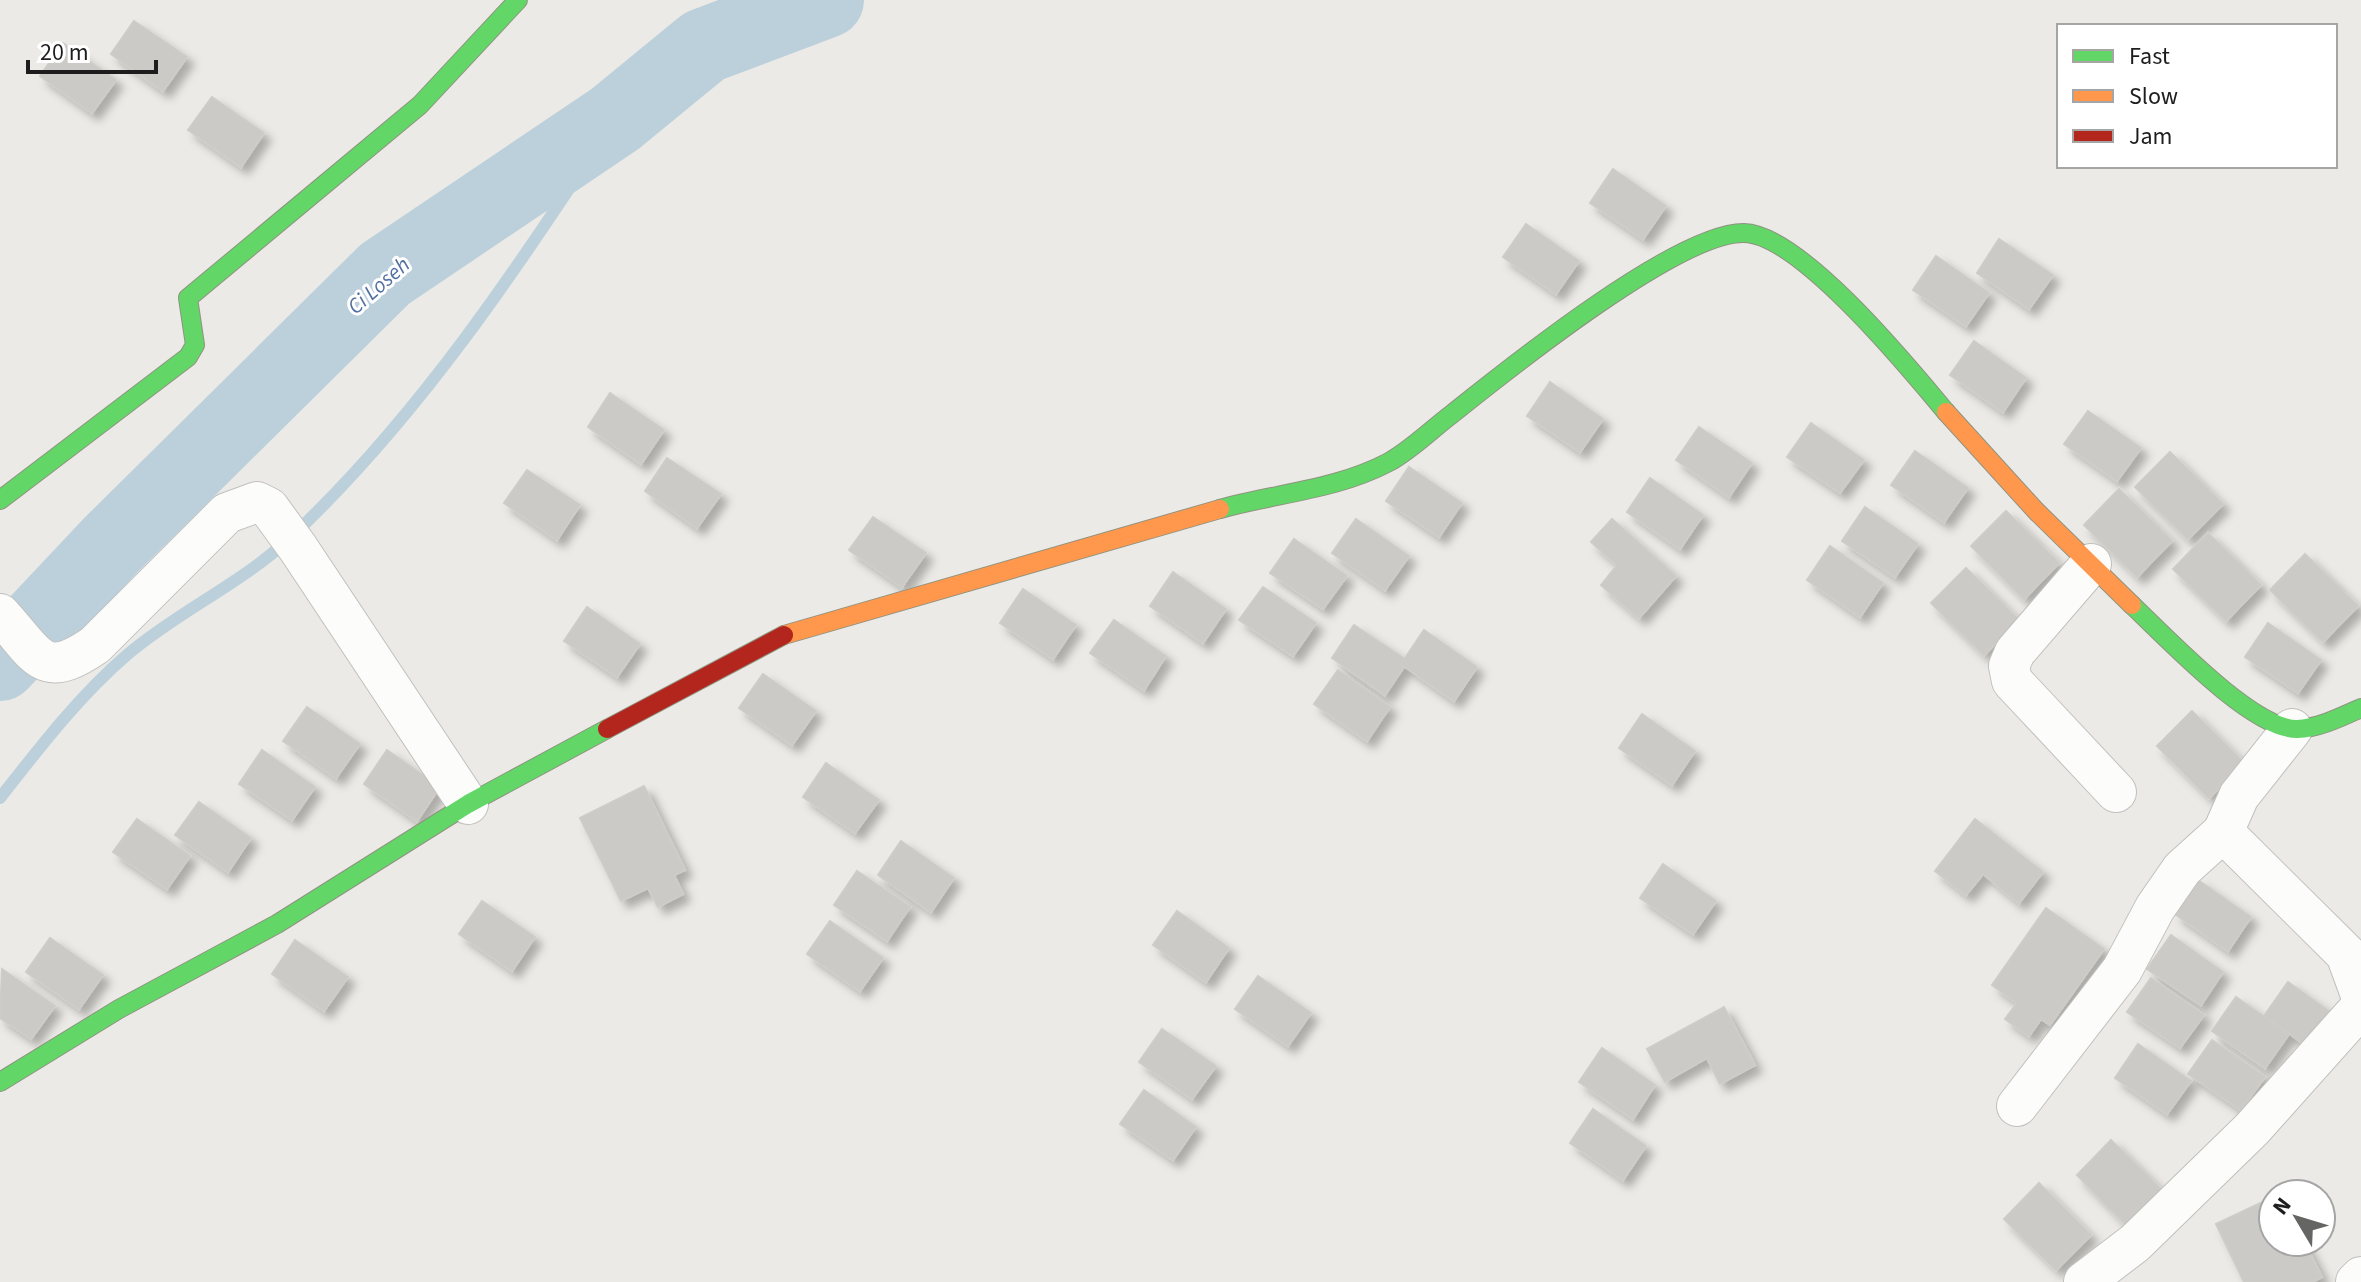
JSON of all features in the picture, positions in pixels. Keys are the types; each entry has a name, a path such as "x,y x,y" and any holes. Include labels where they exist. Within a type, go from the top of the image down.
{"street":[{"path":"0,500 188,357 195,345 188,298 420,105 518,0"},
{"path":"0,1082 119,1009 277,924 468,804 779,636 1251,500 1335,485 1367,472 1391,461 1552,338 1651,270 1683,252 1743,233 1770,238 1847,299 1988,460 2148,621 2252,712 2292,729 2330,721 2361,708"},
{"path":"0,614 40,657 49,664 61,665 95,645 227,513 257,502 274,514 298,548 468,804"},
{"path":"2091,564 2015,652 2009,666 2012,681 2116,792"},
{"path":"2017,1106 2122,970 2155,908 2182,869 2223,832 2239,796 2292,729"},
{"path":"2223,832 2346,954 2361,995"},
{"path":"2084,1282 2135,1243 2252,1129 2361,1007"},
{"path":"2356,1282 2361,1277"}],"building":[{"path":"134,21 187,57 163,91 111,54"},
{"path":"63,43 116,80 92,113 40,76"},
{"path":"212,97 264,133 241,167 188,130"},
{"path":"1613,169 1666,206 1643,239 1590,203"},
{"path":"1526,224 1579,261 1556,294 1503,257"},
{"path":"1999,239 2053,275 2029,309 1977,273"},
{"path":"1936,256 1989,293 1966,326 1913,290"},
{"path":"1974,341 2026,378 2003,412 1950,375"},
{"path":"1550,382 1603,419 1580,452 1527,416"},
{"path":"610,393 664,430 641,464 588,427"},
{"path":"2088,411 2141,448 2117,481 2064,444"},
{"path":"1811,423 1864,460 1840,493 1787,457"},
{"path":"1699,427 1752,463 1729,497 1676,460"},
{"path":"1915,451 1968,488 1944,522 1891,485"},
{"path":"2170,452 2223,504 2188,539 2135,487"},
{"path":"667,458 721,494 697,528 645,491"},
{"path":"1409,467 1462,503 1439,537 1386,501"},
{"path":"527,470 580,505 557,540 504,503"},
{"path":"1650,478 1703,515 1680,549 1627,512"},
{"path":"2119,489 2172,541 2137,577 2084,525"},
{"path":"1865,507 1918,544 1895,577 1842,541"},
{"path":"2006,511 2059,563 2024,599 1971,546"},
{"path":"873,517 926,553 902,587 849,550"},
{"path":"1356,519 1409,556 1385,590 1332,553"},
{"path":"1612,519 1676,576 1639,618 1601,585 1617,565 1591,542"},
{"path":"2208,533 2261,585 2226,621 2173,569"},
{"path":"1294,539 1347,576 1323,609 1270,573"},
{"path":"1830,546 1883,583 1860,617 1807,580"},
{"path":"2305,554 2358,606 2323,642 2270,590"},
{"path":"1966,568 2019,620 1984,655 1931,603"},
{"path":"1173,572 1226,609 1203,643 1150,606"},
{"path":"1263,587 1316,623 1293,656 1239,620"},
{"path":"1023,589 1076,625 1053,659 1000,623"},
{"path":"587,607 640,644 617,677 564,641"},
{"path":"1114,620 1166,656 1144,690 1090,653"},
{"path":"2268,623 2321,660 2298,693 2245,657"},
{"path":"1354,625 1408,661 1385,695 1332,658"},
{"path":"1424,630 1477,667 1454,701 1401,664"},
{"path":"1338,670 1390,707 1367,741 1314,704"},
{"path":"763,674 816,711 792,745 739,708"},
{"path":"307,707 360,744 336,778 283,741"},
{"path":"2192,711 2244,763 2209,798 2157,746"},
{"path":"1642,714 1695,751 1672,785 1619,748"},
{"path":"262,750 315,787 292,820 239,784"},
{"path":"387,750 440,787 417,821 364,784"},
{"path":"826,763 879,800 855,833 803,797"},
{"path":"644,786 685,870 674,875 683,894 658,907 648,888 621,901 580,818"},
{"path":"199,802 251,838 228,872 175,835"},
{"path":"137,819 190,856 167,889 113,852"},
{"path":"1975,819 2043,872 2019,903 1983,874 1966,895 1935,871"},
{"path":"901,841 954,878 931,912 878,875"},
{"path":"1663,864 1716,901 1693,934 1640,898"},
{"path":"857,871 910,907 887,941 834,905"},
{"path":"2198,880 2251,917 2228,951 2175,914"},
{"path":"482,901 535,937 512,971 459,934"},
{"path":"2046,908 2104,949 2050,1025 2041,1019 2029,1036 2005,1019 2017,1003 1992,985"},
{"path":"1177,911 1229,948 1206,982 1153,945"},
{"path":"830,921 883,958 860,991 807,954"},
{"path":"2171,935 2223,972 2201,1005 2147,969"},
{"path":"50,938 103,975 79,1009 26,972"},
{"path":"295,940 348,977 324,1011 272,974"},
{"path":"2,969 55,1006 31,1039 0,1018"},
{"path":"1258,976 1311,1013 1288,1046 1235,1009"},
{"path":"2151,978 2204,1015 2180,1048 2127,1012"},
{"path":"2288,982 2340,1019 2317,1053 2264,1016"},
{"path":"2236,997 2289,1034 2265,1068 2212,1031"},
{"path":"1724,1007 1755,1065 1720,1084 1707,1058 1665,1082 1647,1049"},
{"path":"1162,1029 1216,1066 1192,1099 1139,1062"},
{"path":"2212,1040 2265,1077 2241,1110 2188,1074"},
{"path":"2138,1044 2191,1081 2167,1114 2115,1078"},
{"path":"1602,1048 1655,1085 1633,1119 1579,1082"},
{"path":"1144,1090 1196,1127 1173,1160 1120,1124"},
{"path":"1593,1109 1646,1146 1623,1180 1570,1143"},
{"path":"2111,1140 2164,1192 2129,1228 2077,1175"},
{"path":"2039,1183 2091,1235 2056,1270 2004,1219"},
{"path":"2257,1205 2257,1258 2312,1258 2322,1277 2312,1282 2244,1282 2216,1224"}],"waterway":[{"name":"Ci Loseh","path":"0,663 111,545 385,274 615,119 704,46 826,0"},
{"path":"0,798 61,723 110,670 168,624 271,554 337,492 465,338 615,119"}],"traffic: fast":[{"path":"0,500 188,357 195,345 188,298 420,105 518,0"},
{"path":"1220,509 1327,485 1389,462 1551,337 1637,278 1715,239 1744,233 1767,239 1794,255 1823,279 1881,337 1946,412"},
{"path":"2132,605 2210,679 2257,714 2278,725 2297,729 2313,727 2361,708"},
{"path":"0,1082 119,1009 277,924 468,804 607,729"}],"traffic: slow":[{"path":"1946,412 2036,511 2132,605"},
{"path":"784,635 1220,509"}],"traffic: jam":[{"path":"607,729 784,635"}]}
